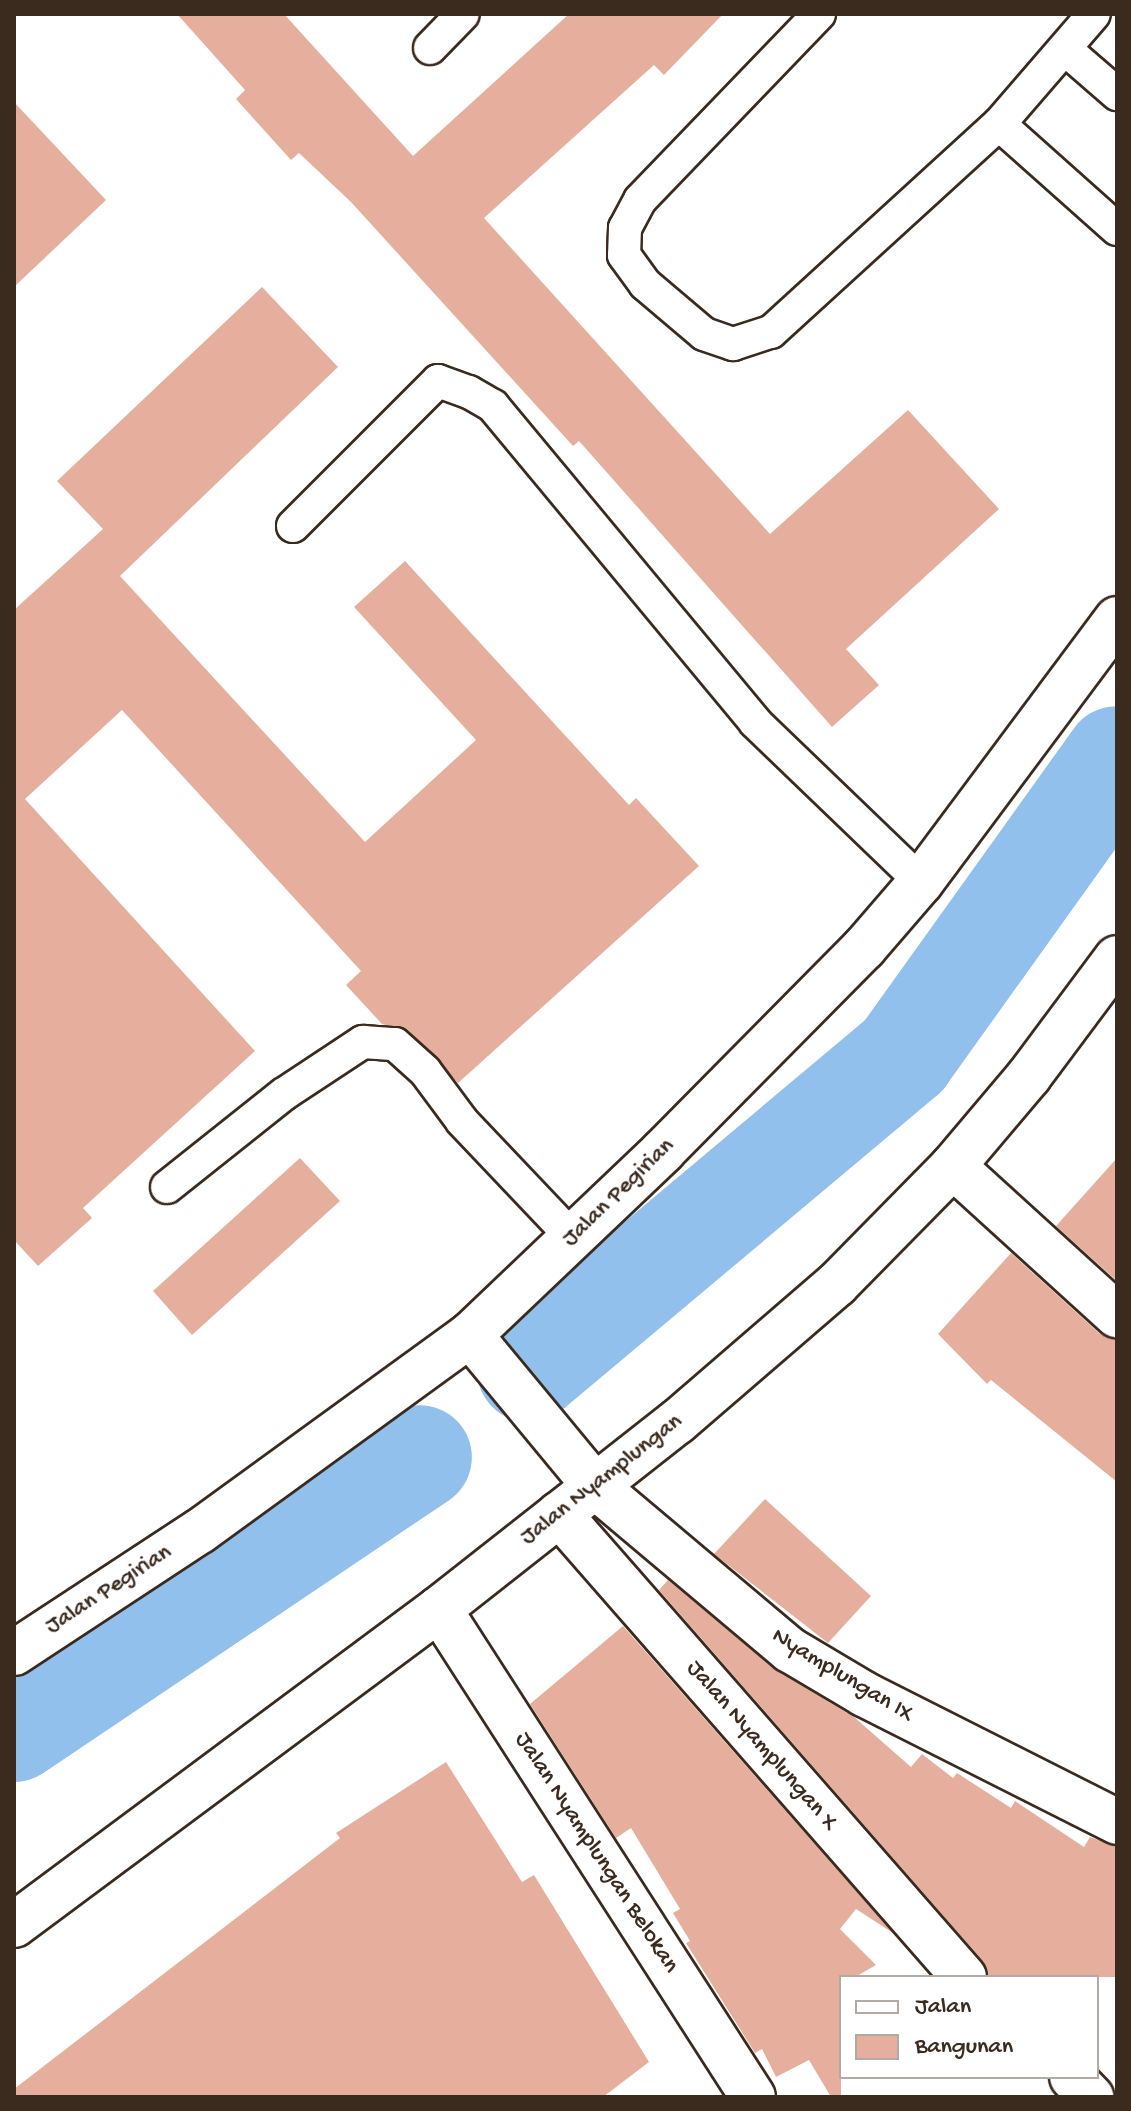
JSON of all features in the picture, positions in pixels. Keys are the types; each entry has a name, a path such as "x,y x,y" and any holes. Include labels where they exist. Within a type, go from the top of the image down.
{"main road":[{"name":"Jalan Pegirian","path":"14,1653 200,1531 470,1335 864,948 921,882 1117,619"},
{"name":"Jalan Nyamplungan","path":"14,1925 439,1609 595,1486 837,1284 953,1166 1029,1076 1117,958"},
{"path":"953,1166 1117,1315"},
{"name":"Nyamplungan IX","path":"470,1335 595,1486 790,1650 864,1694 1117,1822"},
{"name":"Jalan Nyamplungan X","path":"559,1514 962,1975"},
{"name":"Jalan Nyamplungan Belokan","path":"439,1609 753,2097"},
{"path":"1074,2079 1091,2097"}],"lane":[{"path":"430,48 463,14"},
{"path":"819,14 640,200 625,228 624,255 645,284 704,334 733,344 771,332 999,124 1094,14"},
{"path":"1065,49 1117,94"},
{"path":"999,124 1117,229"},
{"path":"293,526 438,381 469,392 493,406 755,722 921,882"},
{"path":"167,1187 284,1094 363,1042 395,1044 425,1071 462,1121 572,1237"}],"building":[{"path":"177,14 284,14 413,156 569,14 723,14 664,75 654,65 484,218 770,534 908,410 999,509 846,649 879,685 832,727 579,441 573,446 351,202 299,153 291,160 236,99 245,90"},
{"path":"14,102 106,200 14,287"},
{"path":"262,287 338,367 120,576 365,842 476,740 354,607 405,561 629,805 636,798 699,866 458,1083 408,1030 382,1024 346,985 361,971 122,710 25,799 255,1051 83,1208 92,1218 38,1266 14,1240 14,610 103,529 57,481"},
{"path":"300,1158 340,1201 192,1335 153,1291"},
{"path":"1117,1158 1117,1281 1056,1226"},
{"path":"1011,1253 1100,1334 1117,1339 1117,1482 991,1380 987,1384 938,1334"},
{"path":"765,1499 871,1596 828,1643 714,1554"},
{"path":"668,1580 774,1669 854,1717 911,1767 922,1754 953,1778 957,1773 1011,1808 1015,1801 1084,1847 1090,1837 1117,1847 1117,1977 987,1975 983,1961 659,1590"},
{"path":"623,1626 893,1933 856,1909 840,1929 876,1965 858,1975 839,1975 841,2097 831,2097 809,2060 776,2077 762,2049 755,2053 686,1943 690,1941 673,1913 680,1909 631,1828 616,1838 530,1704"},
{"path":"446,1762 522,1882 534,1875 649,2062 603,2097 14,2097 14,2089 340,1838 336,1833"}],"waterway":[{"path":"529,1370 904,1055 1117,758"},
{"path":"14,1730 420,1457"}]}
